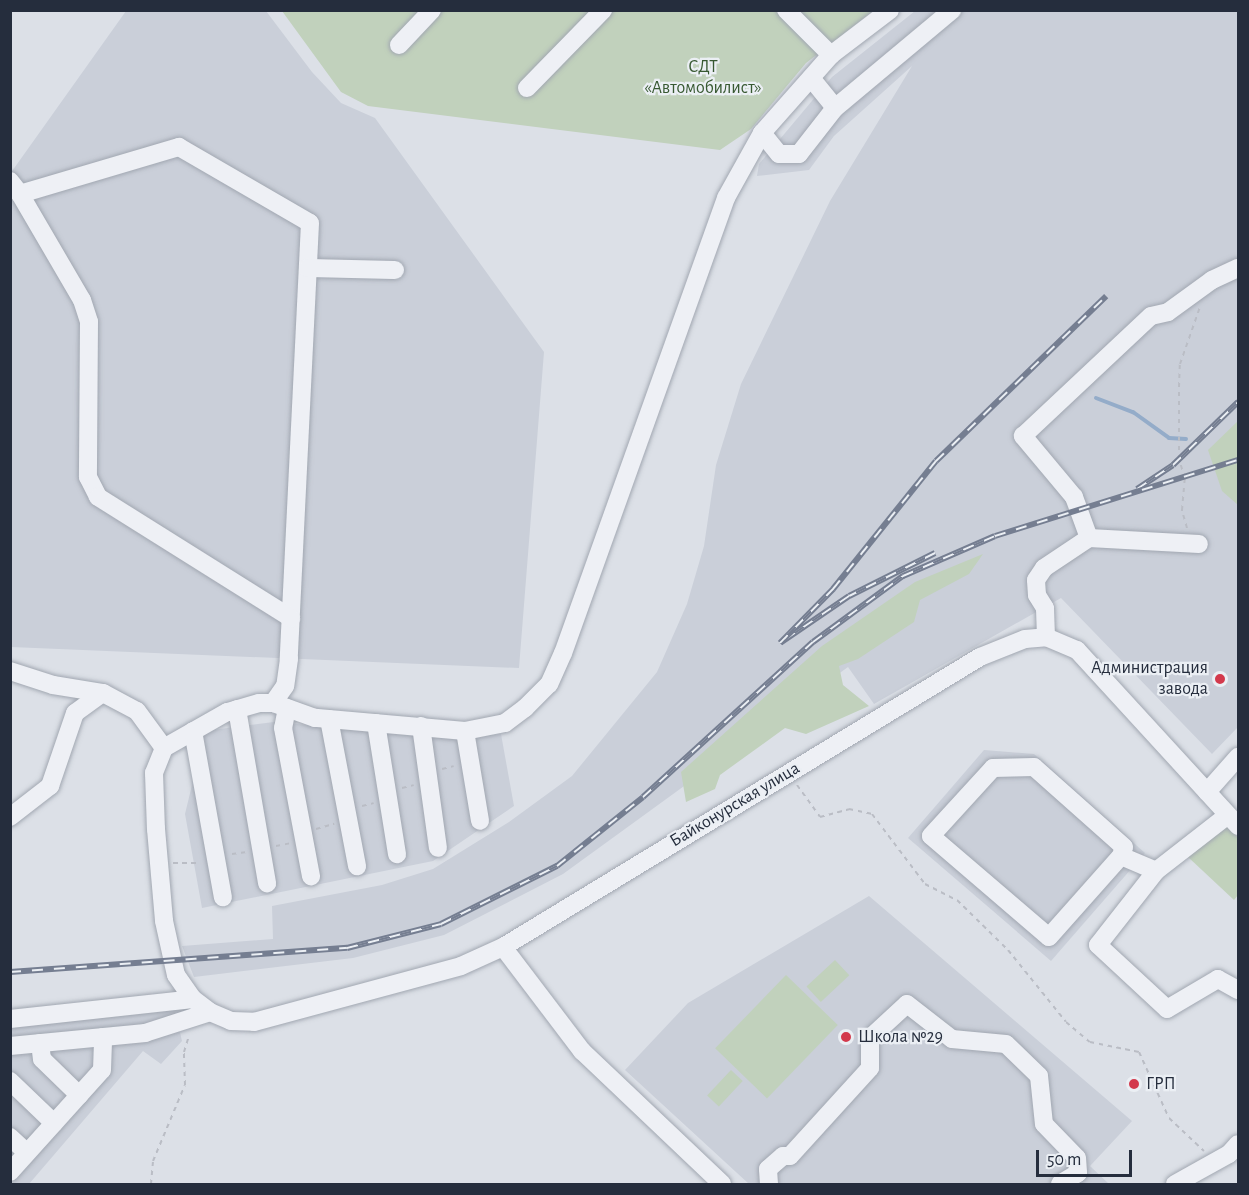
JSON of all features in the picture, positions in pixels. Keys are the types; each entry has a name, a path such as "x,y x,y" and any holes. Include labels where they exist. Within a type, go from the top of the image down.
{"street":[{"path":"399,45 432,10"},
{"path":"527,88 603,10"},
{"path":"786,10 831,55"},
{"path":"10,671 53,685 103,693 137,711 164,748 237,709 280,706 329,719 465,731 505,723 549,684 726,198 762,133 831,55 890,10"},
{"path":"762,133 779,154 799,154 835,108 952,10"},
{"path":"811,78 835,108"},
{"path":"291,618 98,497 88,477 89,322 82,300 15,188 178,147 310,223 291,618 285,686 280,706 311,876"},
{"path":"308,268 395,270"},
{"path":"1089,538 1074,497 1023,436 1151,316 1168,312 1193,294 1239,268"},
{"path":"1193,543 1089,538 1044,568 1036,580 1037,595 1045,608 1046,637 1077,650 1233,821 1155,871 1098,945 1167,1009 1218,979 1239,990"},
{"name":"Байконурская улица","path":"164,748 154,773 156,829 164,921 176,975 202,1015 231,1021 254,1022 461,966 503,946 980,657 1025,639 1046,637"},
{"path":"10,816 50,786 75,713 103,693"},
{"path":"237,709 267,883"},
{"path":"329,719 357,866"},
{"path":"376,723 397,854"},
{"path":"421,726 438,848"},
{"path":"193,731 223,897"},
{"path":"465,731 480,821"},
{"path":"1207,792 1239,757"},
{"path":"1034,766 1124,847 1121,856 1049,937 931,836 993,768 1034,766"},
{"path":"1121,856 1155,871"},
{"path":"503,946 582,1051 722,1185"},
{"path":"10,1019 193,999"},
{"path":"769,1185 768,1169 783,1156 790,1156 870,1068 870,1038 907,1004 951,1039 1006,1044 1039,1076 1044,1124 1077,1158 1078,1173 1060,1185"},
{"path":"10,1046 154,1031 202,1015"},
{"path":"10,1172 102,1070 103,1037"},
{"path":"40,1043 42,1059 79,1095"},
{"path":"10,1081 54,1123"},
{"path":"10,1137 27,1153"},
{"path":"1175,1185 1216,1161 1239,1144"}],"path":[{"path":"1193,294 1201,310 1180,364 1182,429 1179,447 1185,478 1182,510 1193,543"},
{"path":"788,772 820,817 849,809 872,814 925,884 957,900 1008,950 1066,1022 1090,1042 1139,1052 1169,1118 1216,1161"},
{"path":"151,1185 153,1161 185,1085 184,1052 202,1015"}],"shaded area":[{"path":"126,11 266,11 312,72 341,103 375,118 544,352 519,668 11,647 10,174"},
{"path":"915,11 1238,11 1238,727 1212,754 1061,598 874,704 848,667 563,874 444,935 353,958 194,977 182,946 273,939 272,906 382,885 433,869 509,822 572,776 657,672 687,604 704,546 716,465 741,384 830,201 912,66 834,136 809,170 757,176 759,164 832,77"},
{"path":"274,722 456,738 501,734 514,806 433,861 202,908 185,814 205,731"},
{"path":"984,750 1034,754 1145,853 1051,961 908,838"},
{"name":"Школа №29","path":"869,896 1132,1121 1090,1166 1109,1184 749,1184 625,1070 688,1003"},
{"path":"172,997 182,1041 161,1064 143,1051 29,1184 11,1184 11,1012"}],"green space":[{"name":"СДТ «Автомобилист»","path":"282,11 873,11 806,63 751,129 720,150 368,106 341,92"},
{"path":"1238,421 1238,505 1222,491 1208,450"},
{"path":"983,554 969,574 920,600 914,622 858,659 839,666 843,685 869,706 806,734 785,728 720,775 715,789 686,802 681,772 822,646 915,582"},
{"path":"1228,826 1238,838 1238,895 1234,900 1188,857"},
{"path":"835,960 849,975 821,1002 806,987"},
{"path":"786,975 838,1025 767,1098 715,1048"},
{"path":"731,1070 743,1081 719,1107 707,1096"}],"waterway":[{"path":"1096,398 1133,412 1169,438 1186,439"}],"railway":[{"path":"935,553 849,596 780,643 833,589 936,461 1106,296"},
{"path":"1137,489 1173,465 1238,402"},
{"path":"10,972 347,948 441,924 557,866 643,797 813,642 903,576 995,536 1238,460"}],"place":[{"name":"Администрация завода","path":"1220,679"},
{"name":"Школа №29","path":"846,1037"},
{"name":"ГРП","path":"1134,1084"}]}
